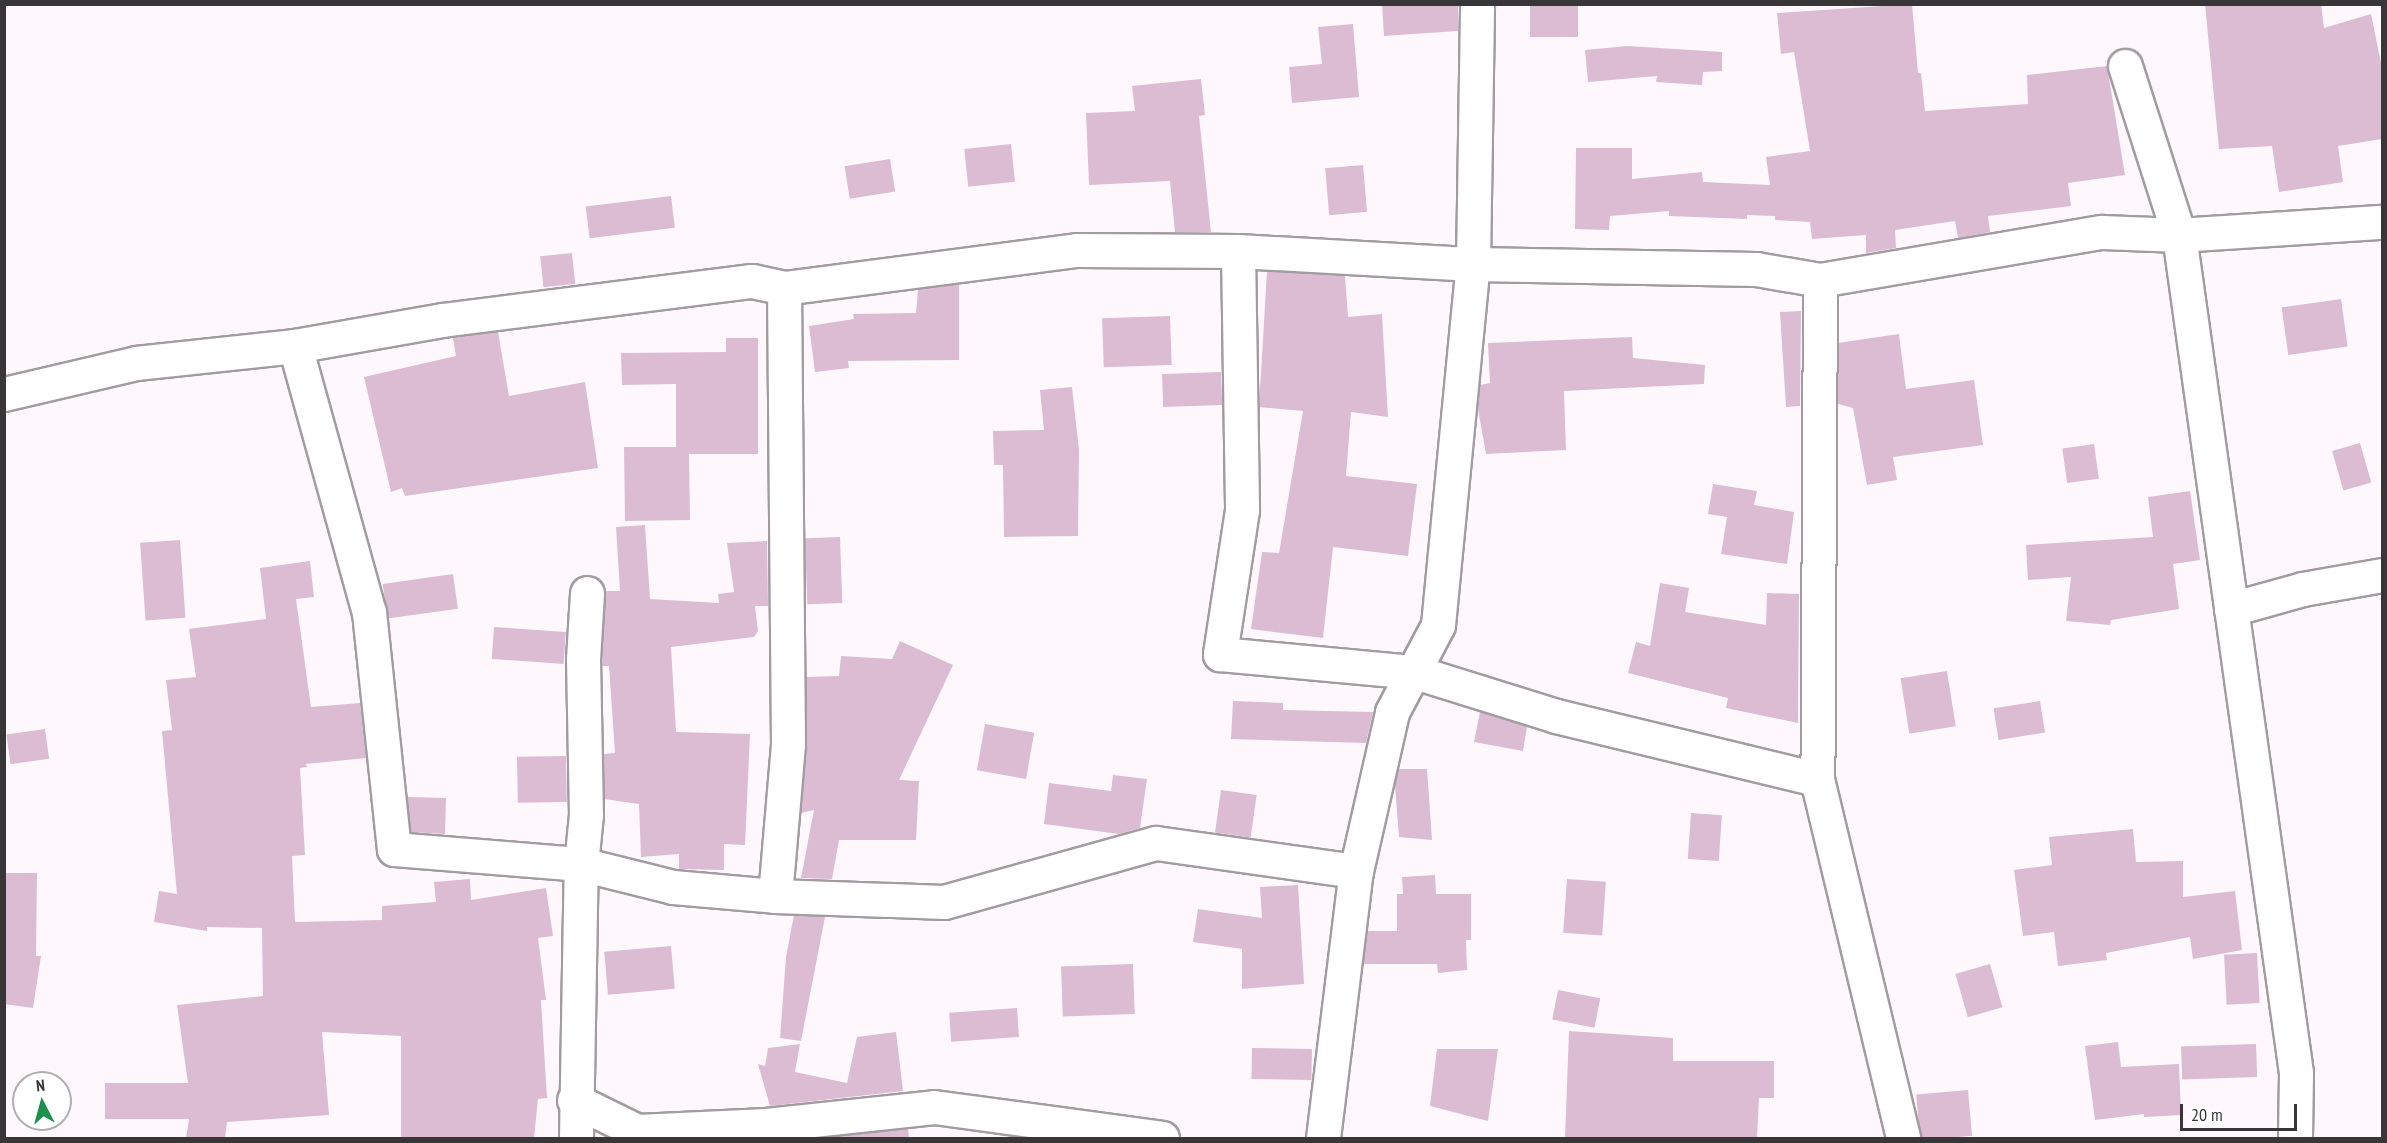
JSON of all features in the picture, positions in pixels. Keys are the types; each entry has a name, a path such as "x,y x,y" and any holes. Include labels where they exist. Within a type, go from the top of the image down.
{"street":[{"path":"1323,1138 1356,871 1392,712 1415,672 1438,624 1473,264 1477,4"},
{"path":"2125,66 2178,235 2296,1073 2295,1138"},
{"path":"4,394 136,363 295,346 442,320 752,281 784,288 1077,250 1238,250 1473,264 1756,269 1820,280 2102,232 2178,235 2382,222"},
{"path":"1238,250 1242,510 1220,654 1415,672 1556,716 1817,779"},
{"path":"1820,280 1817,779 1903,1138"},
{"path":"775,896 788,745 784,288"},
{"path":"295,346 369,612 394,849 581,864 673,887 775,896 944,902 1156,843 1356,871"},
{"path":"2231,609 2303,589 2382,576"},
{"path":"576,1138 574,1100 581,864 586,815 583,659 587,593"},
{"path":"574,1100 638,1131 766,1125 934,1107 1162,1138"}],"building":[{"path":"1382,4 1458,4 1458,31 1384,36"},
{"path":"1530,4 1578,4 1578,37 1530,37"},
{"path":"1912,4 1918,73 1921,73 1925,111 2028,104 2027,75 2107,66 2125,175 2068,183 2071,206 1988,216 1990,232 1958,238 1955,221 1895,230 1896,248 1866,253 1866,235 1812,239 1810,222 1775,220 1775,216 1747,215 1747,219 1669,216 1669,211 1610,216 1609,230 1575,229 1576,148 1632,148 1632,179 1702,172 1703,182 1770,185 1766,157 1810,151 1794,52 1781,54 1777,13"},
{"path":"2205,4 2321,4 2324,28 2371,14 2382,68 2382,139 2338,146 2343,182 2279,192 2272,146 2219,149"},
{"path":"1353,24 1359,97 1292,103 1289,67 1322,64 1318,27"},
{"path":"1628,46 1722,52 1722,71 1703,72 1702,85 1656,82 1657,76 1588,82 1585,50"},
{"path":"1201,79 1205,115 1199,116 1211,232 1175,232 1170,181 1089,185 1086,113 1135,111 1132,86"},
{"path":"1011,144 1015,182 968,187 964,149"},
{"path":"890,159 895,192 850,199 845,166"},
{"path":"1363,165 1367,212 1329,215 1325,168"},
{"path":"671,196 675,228 590,238 586,206"},
{"path":"572,253 575,284 543,287 540,256"},
{"path":"1267,271 1345,276 1348,317 1382,314 1388,417 1351,412 1346,476 1417,484 1408,556 1333,547 1323,638 1251,629 1262,552 1279,553 1303,411 1259,407"},
{"path":"959,285 959,360 848,361 849,368 815,372 809,326 854,319 853,314 916,313 918,290"},
{"path":"2341,299 2348,347 2288,355 2282,307"},
{"path":"1801,311 1800,406 1786,407 1780,312"},
{"path":"1170,316 1172,365 1104,367 1102,318"},
{"path":"498,332 509,396 585,382 598,468 405,496 402,488 391,492 364,377 456,356 453,338"},
{"path":"1899,334 1906,389 1974,380 1983,445 1893,457 1897,480 1867,485 1853,408 1838,404 1838,343"},
{"path":"1632,337 1633,358 1705,365 1704,384 1564,391 1566,450 1486,454 1478,409 1480,385 1490,383 1488,343"},
{"path":"726,338 758,338 758,454 689,454 690,520 625,521 624,447 676,447 676,384 622,385 621,353 726,352"},
{"path":"1221,372 1222,405 1163,407 1162,374"},
{"path":"1072,387 1079,450 1078,536 1004,537 1003,465 994,465 993,431 1044,430 1040,390"},
{"path":"2360,443 2371,482 2343,490 2332,451"},
{"path":"2094,444 2099,479 2067,483 2062,448"},
{"path":"1713,484 1757,491 1754,505 1794,512 1787,564 1721,554 1727,517 1708,514"},
{"path":"2190,491 2200,560 2173,564 2179,609 2111,620 2110,625 2066,621 2071,577 2028,580 2026,545 2153,537 2148,497"},
{"path":"645,525 650,599 719,603 718,594 734,592 727,543 767,541 768,606 755,606 758,631 754,637 671,647 676,732 750,734 745,845 724,844 724,870 679,869 679,854 641,857 639,804 604,799 604,754 615,753 609,666 602,666 605,591 620,591 616,527"},
{"path":"840,537 842,603 807,604 805,538"},
{"path":"180,540 185,618 146,621 140,543"},
{"path":"310,561 314,597 296,599 311,707 360,703 366,758 306,764 307,767 300,768 305,855 292,856 295,922 382,920 382,906 436,902 434,882 470,879 471,900 546,888 553,936 538,938 546,1000 541,1000 547,1098 538,1099 534,1138 401,1138 401,1036 322,1032 329,1115 227,1122 225,1138 186,1138 189,1119 105,1119 105,1083 188,1083 177,1005 263,996 262,928 207,927 207,931 154,922 159,891 177,894 162,731 172,730 166,680 196,677 189,629 266,619 260,568"},
{"path":"453,574 458,609 388,619 383,584"},
{"path":"1660,583 1689,588 1685,612 1766,625 1767,593 1799,594 1798,723 1726,708 1728,698 1628,673 1636,642 1650,646"},
{"path":"494,627 566,632 564,664 492,659"},
{"path":"900,641 953,665 899,780 919,781 916,840 839,840 832,879 801,878 814,810 801,813 807,747 806,677 839,676 841,656 892,659"},
{"path":"1947,671 1956,726 1909,734 1901,678"},
{"path":"1233,701 1283,703 1283,710 1373,712 1366,743 1231,739"},
{"path":"2040,701 2045,733 1999,740 1994,708"},
{"path":"1480,712 1527,727 1523,751 1474,742"},
{"path":"985,724 1034,733 1026,779 977,770"},
{"path":"45,729 49,759 11,764 6,734"},
{"path":"566,756 567,802 518,803 517,757"},
{"path":"1398,769 1427,769 1432,840 1399,837 1395,785"},
{"path":"1113,775 1147,779 1140,828 1119,834 1044,824 1049,783 1111,791"},
{"path":"1221,790 1257,795 1251,838 1215,833"},
{"path":"407,797 446,798 445,834 411,832"},
{"path":"1691,813 1722,815 1719,861 1688,859"},
{"path":"2133,829 2136,862 2183,861 2183,897 2235,891 2242,950 2193,959 2190,937 2106,953 2107,960 2058,966 2054,932 2023,936 2014,870 2052,865 2049,837"},
{"path":"4,873 37,873 36,956 41,956 33,1008 4,1004"},
{"path":"1435,875 1436,894 1471,894 1471,940 1466,940 1467,970 1438,973 1437,964 1363,964 1368,931 1397,931 1397,894 1403,894 1402,877"},
{"path":"1567,879 1606,882 1602,936 1563,933"},
{"path":"1298,885 1304,984 1242,989 1242,949 1193,942 1198,909 1262,918 1260,887"},
{"path":"794,915 825,917 801,1041 780,1038 786,957"},
{"path":"671,946 675,989 608,995 604,952"},
{"path":"2257,953 2260,1003 2227,1005 2224,955"},
{"path":"1133,964 1135,1014 1063,1016 1061,967"},
{"path":"1990,964 2002,1007 1968,1017 1955,974"},
{"path":"1558,990 1600,998 1594,1028 1552,1019"},
{"path":"1017,1008 1019,1037 951,1042 949,1013"},
{"path":"1569,1031 1673,1038 1673,1061 1774,1061 1774,1098 1759,1098 1757,1138 1565,1138"},
{"path":"896,1032 903,1091 770,1106 758,1064 765,1066 768,1048 800,1044 795,1072 847,1083 857,1037"},
{"path":"2118,1042 2121,1067 2179,1064 2181,1115 2144,1117 2144,1114 2095,1120 2085,1046"},
{"path":"2256,1044 2257,1077 2182,1080 2181,1047"},
{"path":"1252,1048 1312,1049 1311,1080 1251,1079"},
{"path":"1437,1049 1498,1049 1488,1121 1430,1106"},
{"path":"1968,1090 1972,1136 1920,1138 1916,1095"},
{"path":"908,1129 909,1138 816,1138"}]}
